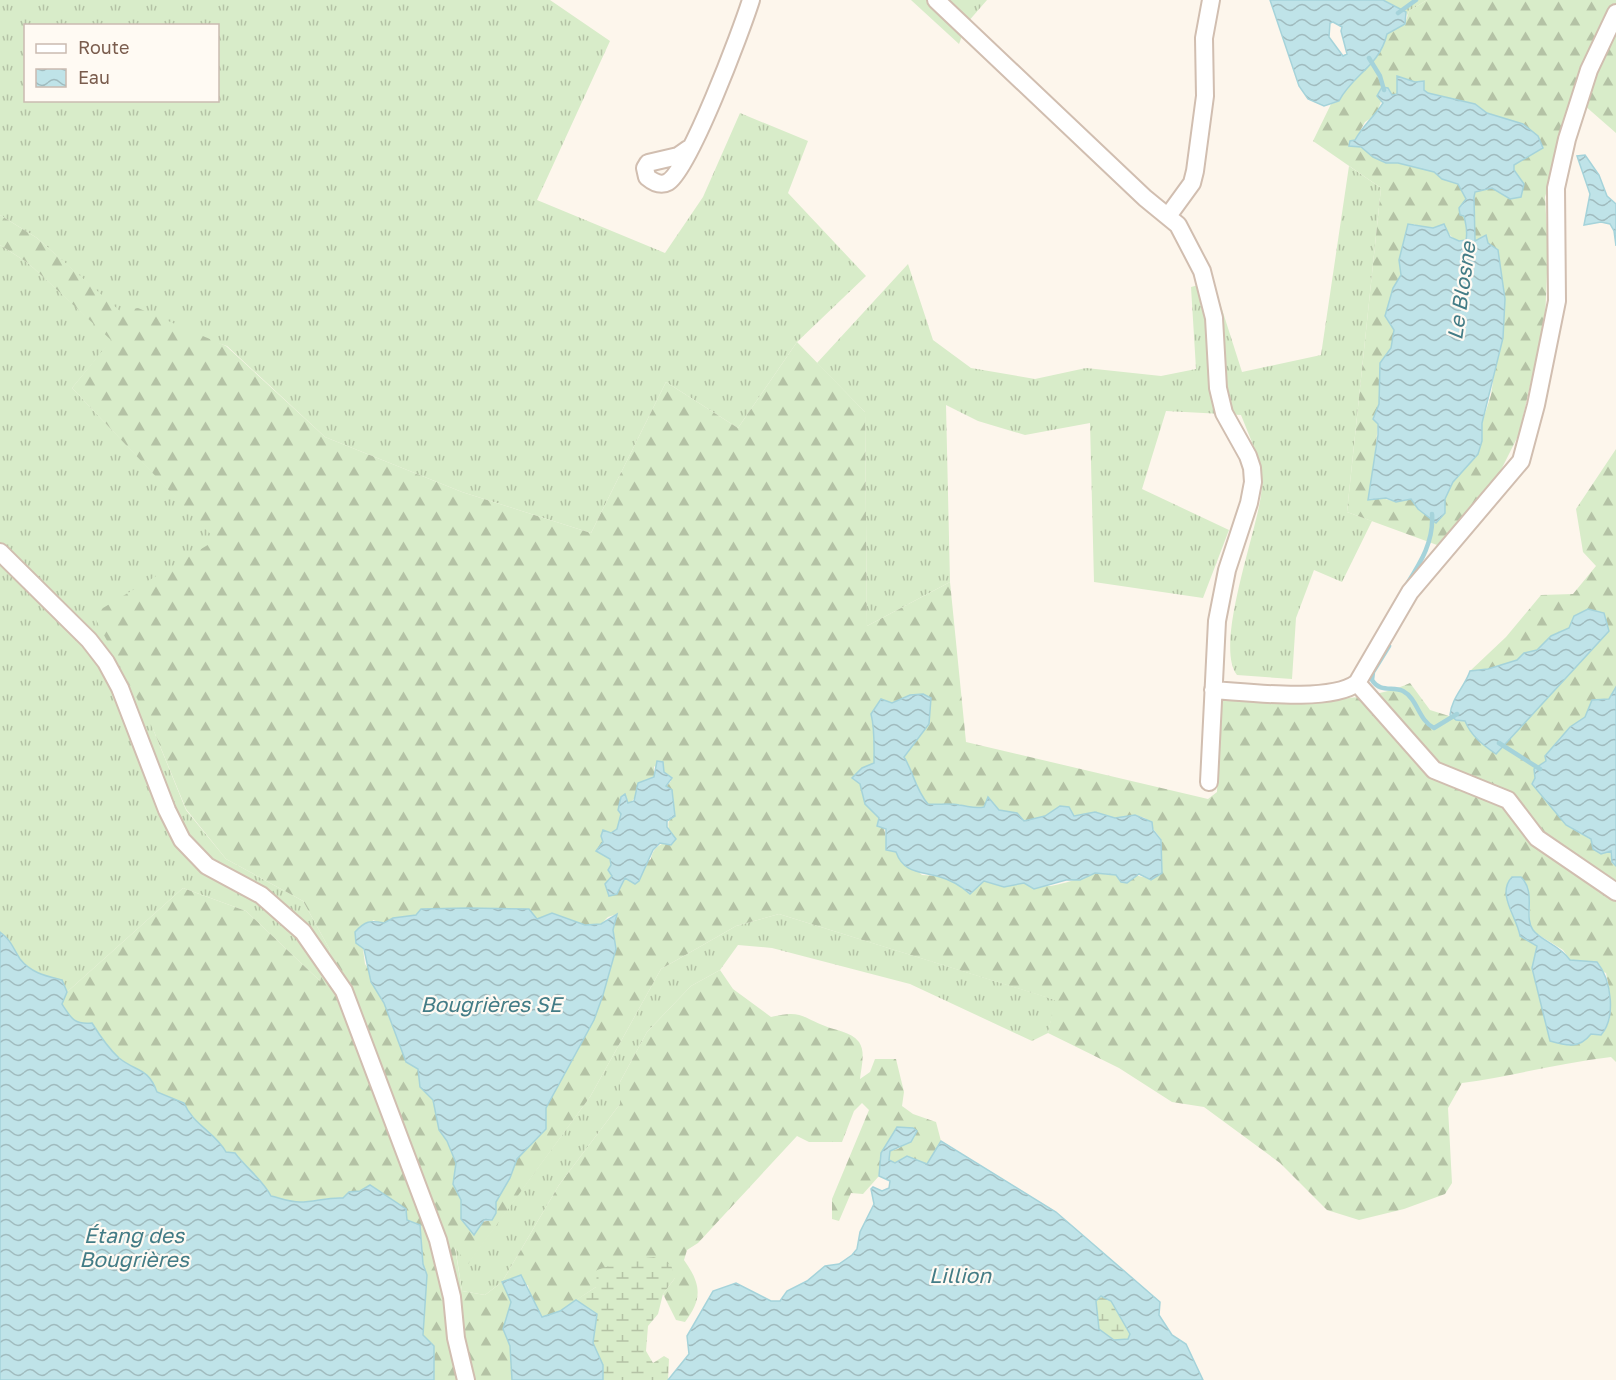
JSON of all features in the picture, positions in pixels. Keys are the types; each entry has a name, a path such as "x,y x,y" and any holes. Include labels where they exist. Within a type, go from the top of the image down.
{"street":[{"path":"688,149 726,88 751,0"},
{"path":"936,0 1145,198 1168,216 1186,237 1202,271 1214,318 1218,388 1224,413 1248,456 1252,475 1249,503 1221,595 1213,690 1209,782"},
{"path":"1168,216 1192,183 1195,171 1205,96 1204,38 1211,0"},
{"path":"1213,690 1331,693 1348,689 1357,683 1410,592 1521,461 1536,405 1557,301 1556,188 1567,139 1589,70 1616,13"},
{"path":"0,552 89,640 106,662 135,723 167,810 182,840 207,866 261,895 303,932 344,991 438,1240 452,1297 456,1338 466,1380"},
{"path":"1357,683 1434,770 1508,800 1537,838 1616,892"}],"green space":[{"path":"0,0 550,0 610,41 537,200 665,253 703,197 740,113 808,141 788,193 866,276 797,342 738,428 666,382 591,533 462,492 325,437 227,346 120,312 37,238 0,215"},
{"path":"911,0 987,0 967,23 959,44"},
{"path":"1383,0 1427,0 1409,11 1407,16 1406,12"},
{"path":"1427,0 1616,0 1616,133 1576,98 1545,197 1548,249 1545,320 1519,434 1499,474 1437,545 1347,512 1381,188 1313,141 1331,104 1339,101 1351,84 1372,63 1387,34 1405,24 1409,11","holes":["1398,76 1415,82 1427,93 1475,104 1487,113 1523,124 1543,148 1514,165 1514,170 1524,185 1510,199 1492,188 1475,192 1473,197 1475,242 1488,243 1498,250 1505,299 1491,395 1482,423 1482,441 1478,454 1453,482 1445,499 1445,513 1432,519 1418,509 1411,499 1396,502 1378,497 1369,489 1372,483 1378,424 1373,418 1379,404 1380,363 1391,348 1394,330 1385,316 1393,288 1401,275 1399,260 1414,224 1429,229 1444,225 1452,237 1466,241 1464,209 1466,199 1458,184 1442,179 1434,172 1398,163 1386,163 1350,141 1355,140 1365,122 1376,115 1382,99 1397,94"]},
{"path":"1349,166 1381,188 1347,512 1372,521 1342,582 1314,570 1296,618 1292,679 1237,675 1231,661 1230,640 1233,616 1258,513 1262,485 1256,454 1241,415 1166,411 1142,489 1229,530 1203,598 1094,582 1090,423 1025,435 978,421 946,405 950,582 867,626 865,412 817,363 908,264 933,340 971,368 1035,379 1086,368 1161,376 1196,369 1191,287 1213,281 1242,372 1321,355"},
{"path":"0,215 37,238 120,311 138,308 226,346 325,437 462,492 591,533 666,382 738,428 797,342 865,412 867,626 950,582 966,742 1208,799 1217,792 1220,698 1342,699 1389,691 1410,683 1430,710 1465,721 1474,736 1496,754 1570,628 1551,636 1537,650 1524,653 1517,660 1488,669 1470,671 1506,637 1541,595 1573,594 1596,566 1583,552 1576,509 1616,449 1616,687 1609,699 1592,700 1585,717 1570,727 1545,756 1546,761 1538,766 1566,825 1610,851 1612,862 1616,866 1616,1062 1611,1057 1462,1083 1448,1108 1452,1183 1445,1194 1404,1209 1359,1220 1327,1210 1280,1163 1204,1107 1172,1102 1119,1068 1048,1033 1055,1000 779,914 736,926 661,969 590,1097 468,1264 455,1248 462,1291 485,1295 502,1282 559,1185 620,1104 620,1082 647,1032 691,986 720,970 733,989 771,1017 788,1014 800,1015 855,1038 862,1050 860,1079 870,1072 875,1059 896,1059 904,1092 902,1106 913,1114 936,1122 941,1141 927,1164 907,1156 895,1163 889,1160 890,1151 898,1149 917,1132 881,1153 879,1176 863,1194 851,1193 839,1221 832,1219 832,1199 869,1110 862,1103 854,1111 842,1142 809,1142 797,1136 698,1243 687,1250 684,1260 694,1276 698,1291 695,1306 685,1322 676,1320 663,1294 675,1278 596,1287 560,1311 542,1318 532,1303 528,1285 508,1292 512,1302 503,1329 510,1346 512,1380 434,1380 434,1346 423,1335 427,1275 423,1264 420,1225 407,1220 406,1209 370,1185 360,1192 349,1192 343,1198 300,1202 271,1196 235,1153 226,1152 193,1117 184,1103 157,1092 146,1074 119,1058 92,1024 74,1020 62,1003 67,992 183,888 246,911 320,981 330,950 303,901 226,859 186,809 153,729 93,614 216,540 72,388 111,340 28,263 0,245","holes":["910,695 929,724 904,757 928,804 981,808 985,807 988,797 998,810 1017,813 1024,821 1045,816 1060,806 1073,816 1095,812 1115,818 1135,815 1145,818 1161,839 1162,872 1151,880 1144,877 1095,872 1073,881 1050,886 1021,884 1004,887 984,881 970,893 952,881 922,875 896,852 886,850 886,836 882,824 876,813 865,804 860,784 862,768 874,763 874,732 871,714 881,699 892,703","654,766 671,781 666,787 675,812 668,826 676,839 657,847 651,859 646,863 642,874 625,878 617,894 609,896 605,884 612,876 610,859 596,851 617,829 621,814 637,795 637,787 654,777","1506,889 1530,901 1530,924 1534,932 1563,950 1570,960 1606,973 1610,1014 1609,1022 1601,1035 1590,1034 1550,1041 1532,968 1537,946 1520,936","421,909 529,909 537,919 552,913 585,925 601,924 608,917 617,914 613,930 616,949 603,995 546,1108 546,1129 517,1159 510,1178 495,1202 496,1213 492,1220 467,1225 461,1219 461,1200 453,1184 456,1163 447,1141 439,1130 433,1100 420,1087 418,1069 406,1062 384,1003 371,982 370,971 365,964 363,949 373,920 384,924 393,918 416,915"]},
{"path":"0,245 28,263 112,340 72,388 217,540 153,729 186,810 226,859 303,901 330,950 320,981 246,911 183,888 67,992 62,980 39,973 24,964 0,932"},
{"path":"779,914 1056,1000 1048,1033 1032,1041 910,984 772,948 738,945 720,970 691,986 647,1032 620,1082 620,1104 559,1185 502,1282 485,1295 462,1291 455,1246 468,1263 590,1097 661,969 736,926"},
{"path":"654,1257 671,1265 675,1278 663,1294 658,1314 648,1326 646,1351 653,1363 664,1356 669,1359 668,1380 603,1380 603,1365 593,1343 597,1314 576,1300 596,1287 597,1270 627,1260"},
{"path":"1101,1296 1111,1301 1130,1334 1128,1339 1114,1340 1099,1329 1096,1301"}],"water":[{"path":"1270,0 1383,0 1406,12 1405,24 1387,34 1378,55 1351,84 1339,101 1324,106 1308,99 1299,86","holes":["1333,22 1342,27 1347,54 1343,56 1329,37 1330,23"]},
{"path":"1397,76 1415,82 1424,81 1424,90 1428,93 1475,104 1487,113 1523,124 1538,136 1543,148 1514,165 1514,170 1524,184 1521,197 1510,199 1492,188 1475,192 1475,241 1486,235 1488,243 1498,250 1505,299 1503,338 1482,423 1482,441 1478,454 1453,482 1445,499 1445,513 1436,523 1418,509 1411,499 1396,502 1386,498 1368,500 1378,435 1378,424 1373,419 1379,404 1380,363 1391,348 1394,330 1385,316 1393,288 1401,275 1399,260 1408,224 1433,228 1444,224 1450,237 1459,241 1466,240 1467,233 1464,216 1460,215 1459,208 1466,199 1458,184 1442,179 1434,172 1398,163 1386,163 1373,157 1361,147 1349,146 1350,141 1355,140 1383,103 1377,96 1382,87 1388,88 1392,95 1397,94"},
{"path":"1585,155 1599,175 1607,196 1616,204 1616,246 1614,231 1610,224 1601,222 1584,225 1590,194 1577,156"},
{"path":"1588,609 1604,613 1609,631 1496,754 1474,736 1465,721 1456,720 1450,715 1453,703 1470,671 1488,669 1517,660 1524,653 1537,650 1551,636 1569,628 1574,616"},
{"path":"1616,687 1616,866 1612,862 1611,851 1601,854 1593,849 1591,839 1566,825 1532,784 1535,778 1534,769 1546,761 1545,756 1570,727 1585,717 1592,700 1609,699"},
{"path":"923,694 931,698 929,724 904,757 920,793 928,804 980,808 984,807 988,797 999,810 1017,813 1024,821 1045,816 1060,806 1069,807 1074,816 1095,812 1115,818 1135,815 1152,822 1153,830 1161,840 1162,873 1151,880 1139,874 1127,883 1121,882 1116,875 1095,873 1080,880 1066,880 1034,889 1024,883 1004,887 984,881 970,894 948,880 908,868 896,852 886,850 886,829 877,826 879,818 865,804 860,784 852,778 862,768 874,763 874,732 871,714 881,699 892,703 910,695"},
{"path":"657,761 663,762 664,772 672,778 666,786 672,790 675,816 667,821 667,827 676,839 671,845 660,843 653,850 639,881 635,884 625,878 617,894 609,896 605,884 612,876 608,870 611,865 610,859 596,851 603,842 601,836 603,830 611,833 617,829 621,814 618,810 621,797 625,794 628,803 634,801 638,783 654,777"},
{"path":"1512,877 1521,877 1526,883 1530,924 1536,934 1570,960 1597,962 1602,970 1609,989 1610,1009 1606,1028 1601,1035 1591,1034 1582,1042 1572,1045 1550,1041 1532,968 1537,946 1520,936 1507,898 1506,891"},
{"name":"Bougrières SE","path":"421,909 529,909 537,919 552,913 585,925 601,924 617,914 613,930 616,949 603,995 594,1020 546,1108 546,1129 517,1159 510,1178 496,1202 496,1213 492,1220 484,1220 474,1235 461,1219 461,1200 453,1184 456,1163 447,1141 439,1130 433,1100 420,1087 418,1069 406,1062 384,1003 371,982 364,949 356,943 355,932 368,922 384,923 393,918 416,915"},
{"name":"Étang des Bougrières","path":"0,932 29,968 62,980 67,992 62,1004 71,1017 77,1022 92,1023 115,1054 146,1074 157,1092 184,1103 193,1117 226,1152 235,1153 271,1196 300,1202 343,1198 349,1192 360,1191 370,1185 406,1209 407,1220 420,1225 423,1264 427,1275 423,1335 434,1346 434,1380 0,1380"},
{"name":"Lillion","path":"897,1127 913,1128 917,1131 911,1142 890,1151 889,1160 895,1163 907,1156 927,1164 941,1141 1056,1212 1160,1302 1159,1315 1172,1335 1186,1344 1203,1380 668,1380 689,1354 687,1336 713,1291 736,1283 771,1301 780,1301 787,1291 807,1281 825,1266 839,1264 852,1255 857,1249 860,1232 874,1204 871,1189 873,1187 882,1191 889,1188 890,1181 879,1176 881,1153","holes":["1101,1296 1111,1301 1130,1334 1128,1339 1114,1340 1099,1329 1096,1301"]},
{"path":"521,1275 542,1317 560,1311 576,1300 597,1314 593,1343 603,1365 603,1380 512,1380 510,1346 503,1329 511,1302 502,1282"}],"waterway":[{"name":"Le Blosne","path":"1398,13 1416,0"},
{"name":"Le Blosne","path":"1369,58 1380,76 1384,90"},
{"name":"Le Blosne","path":"1407,584 1429,542 1432,514"},
{"name":"Le Blosne","path":"1389,646 1373,672 1372,680 1375,684 1383,688 1403,691 1434,728 1457,714"},
{"name":"Le Blosne","path":"1499,743 1540,769"}]}
